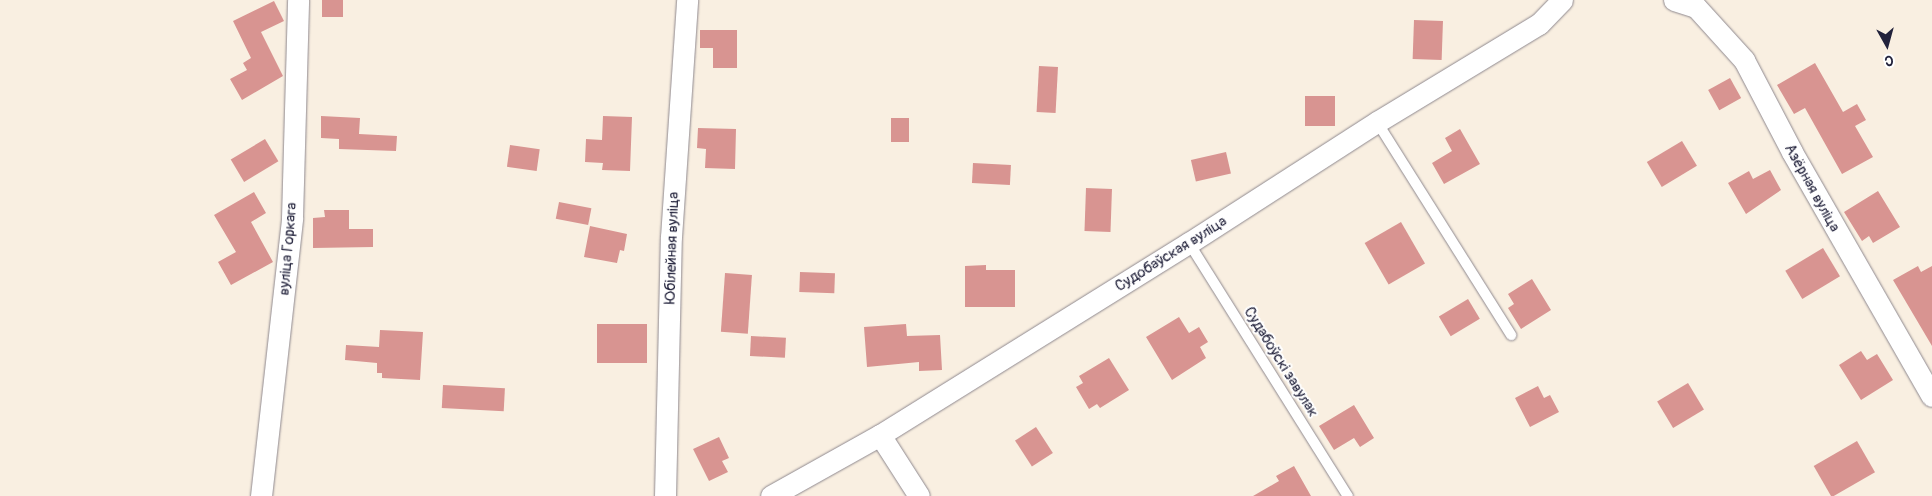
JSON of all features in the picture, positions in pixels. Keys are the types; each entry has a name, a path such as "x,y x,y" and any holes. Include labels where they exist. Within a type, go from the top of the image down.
{"street":[{"name":"вуліца Горкага","path":"261,496 292,218 298,0"},
{"name":"Юбілейная вуліца","path":"665,496 671,237 687,0"},
{"name":"Судобаўская вуліца","path":"771,496 880,436 1189,243 1377,122 1539,24 1562,0"},
{"name":"Азёрная вуліца","path":"1674,0 1696,7 1744,60 1797,161 1932,396"},
{"path":"880,436 919,496"}],"lane":[{"path":"1377,122 1511,335"},
{"name":"Судабоўскі завулак","path":"1189,243 1348,496"}],"building":[{"path":"322,0 343,0 343,17 322,17"},
{"path":"274,1 284,21 261,32 283,76 242,100 230,79 247,70 243,63 251,58 233,21"},
{"path":"1414,20 1443,21 1442,60 1413,59"},
{"path":"700,30 737,30 737,68 713,68 713,48 700,48"},
{"path":"1815,63 1843,112 1857,104 1866,120 1855,126 1873,157 1842,174 1805,108 1794,114 1777,85"},
{"path":"1039,66 1058,67 1056,113 1037,112"},
{"path":"1730,78 1741,98 1719,110 1708,90"},
{"path":"1305,96 1335,96 1335,126 1305,126"},
{"path":"321,116 360,118 359,134 397,136 396,151 339,149 339,139 321,138"},
{"path":"603,116 632,117 630,171 602,170 603,163 585,162 586,139 602,140"},
{"path":"891,118 909,118 909,142 891,142"},
{"path":"698,128 736,129 735,169 705,168 706,149 697,148"},
{"path":"1460,129 1480,164 1444,184 1432,163 1452,151 1445,138"},
{"path":"265,139 278,161 244,182 231,160"},
{"path":"1682,141 1697,166 1662,187 1647,162"},
{"path":"510,145 540,149 537,171 507,167"},
{"path":"1226,152 1231,173 1196,182 1191,160"},
{"path":"973,163 1011,165 1010,185 972,183"},
{"path":"1770,170 1781,190 1746,214 1728,183 1749,171 1753,179"},
{"path":"1086,188 1112,189 1110,232 1084,231"},
{"path":"1878,191 1900,227 1873,243 1869,236 1862,241 1844,212"},
{"path":"254,192 266,213 251,222 273,262 231,285 218,262 236,252 214,215"},
{"path":"559,202 591,208 588,225 556,219"},
{"path":"324,210 349,210 349,229 373,229 373,247 313,248 313,218 325,217"},
{"path":"1401,222 1425,264 1389,285 1365,243"},
{"path":"590,226 627,234 624,251 620,250 617,263 584,257"},
{"path":"1823,248 1840,276 1802,299 1785,271"},
{"path":"986,265 986,270 1015,270 1015,307 965,307 965,266"},
{"path":"1918,266 1921,272 1932,266 1932,346 1893,280"},
{"path":"800,272 835,273 834,293 799,292"},
{"path":"725,273 752,275 748,334 721,332"},
{"path":"1532,279 1551,310 1521,329 1508,308 1514,304 1508,294"},
{"path":"1468,299 1480,319 1451,336 1439,317"},
{"path":"1179,317 1189,333 1199,327 1208,342 1200,347 1206,358 1172,380 1146,337"},
{"path":"597,324 647,324 647,363 597,363"},
{"path":"906,324 907,336 940,335 942,370 919,371 919,362 867,367 864,327"},
{"path":"380,330 423,332 420,380 382,378 382,373 377,373 377,363 345,360 346,345 379,347"},
{"path":"751,336 786,338 785,358 750,356"},
{"path":"1861,351 1867,360 1877,354 1893,380 1861,400 1839,365"},
{"path":"1109,358 1129,390 1100,408 1097,404 1089,409 1076,387 1083,383 1079,376"},
{"path":"1688,383 1704,410 1673,428 1657,402"},
{"path":"443,385 505,388 504,411 442,408"},
{"path":"1538,386 1544,398 1550,395 1559,412 1530,427 1515,398"},
{"path":"1354,405 1374,438 1360,447 1354,438 1334,450 1319,426"},
{"path":"1036,427 1053,453 1032,467 1015,441"},
{"path":"719,437 729,458 722,461 728,472 709,481 693,449"},
{"path":"1857,441 1875,472 1831,496 1814,466"},
{"path":"1294,466 1311,496 1253,496 1279,481 1276,476"}]}
